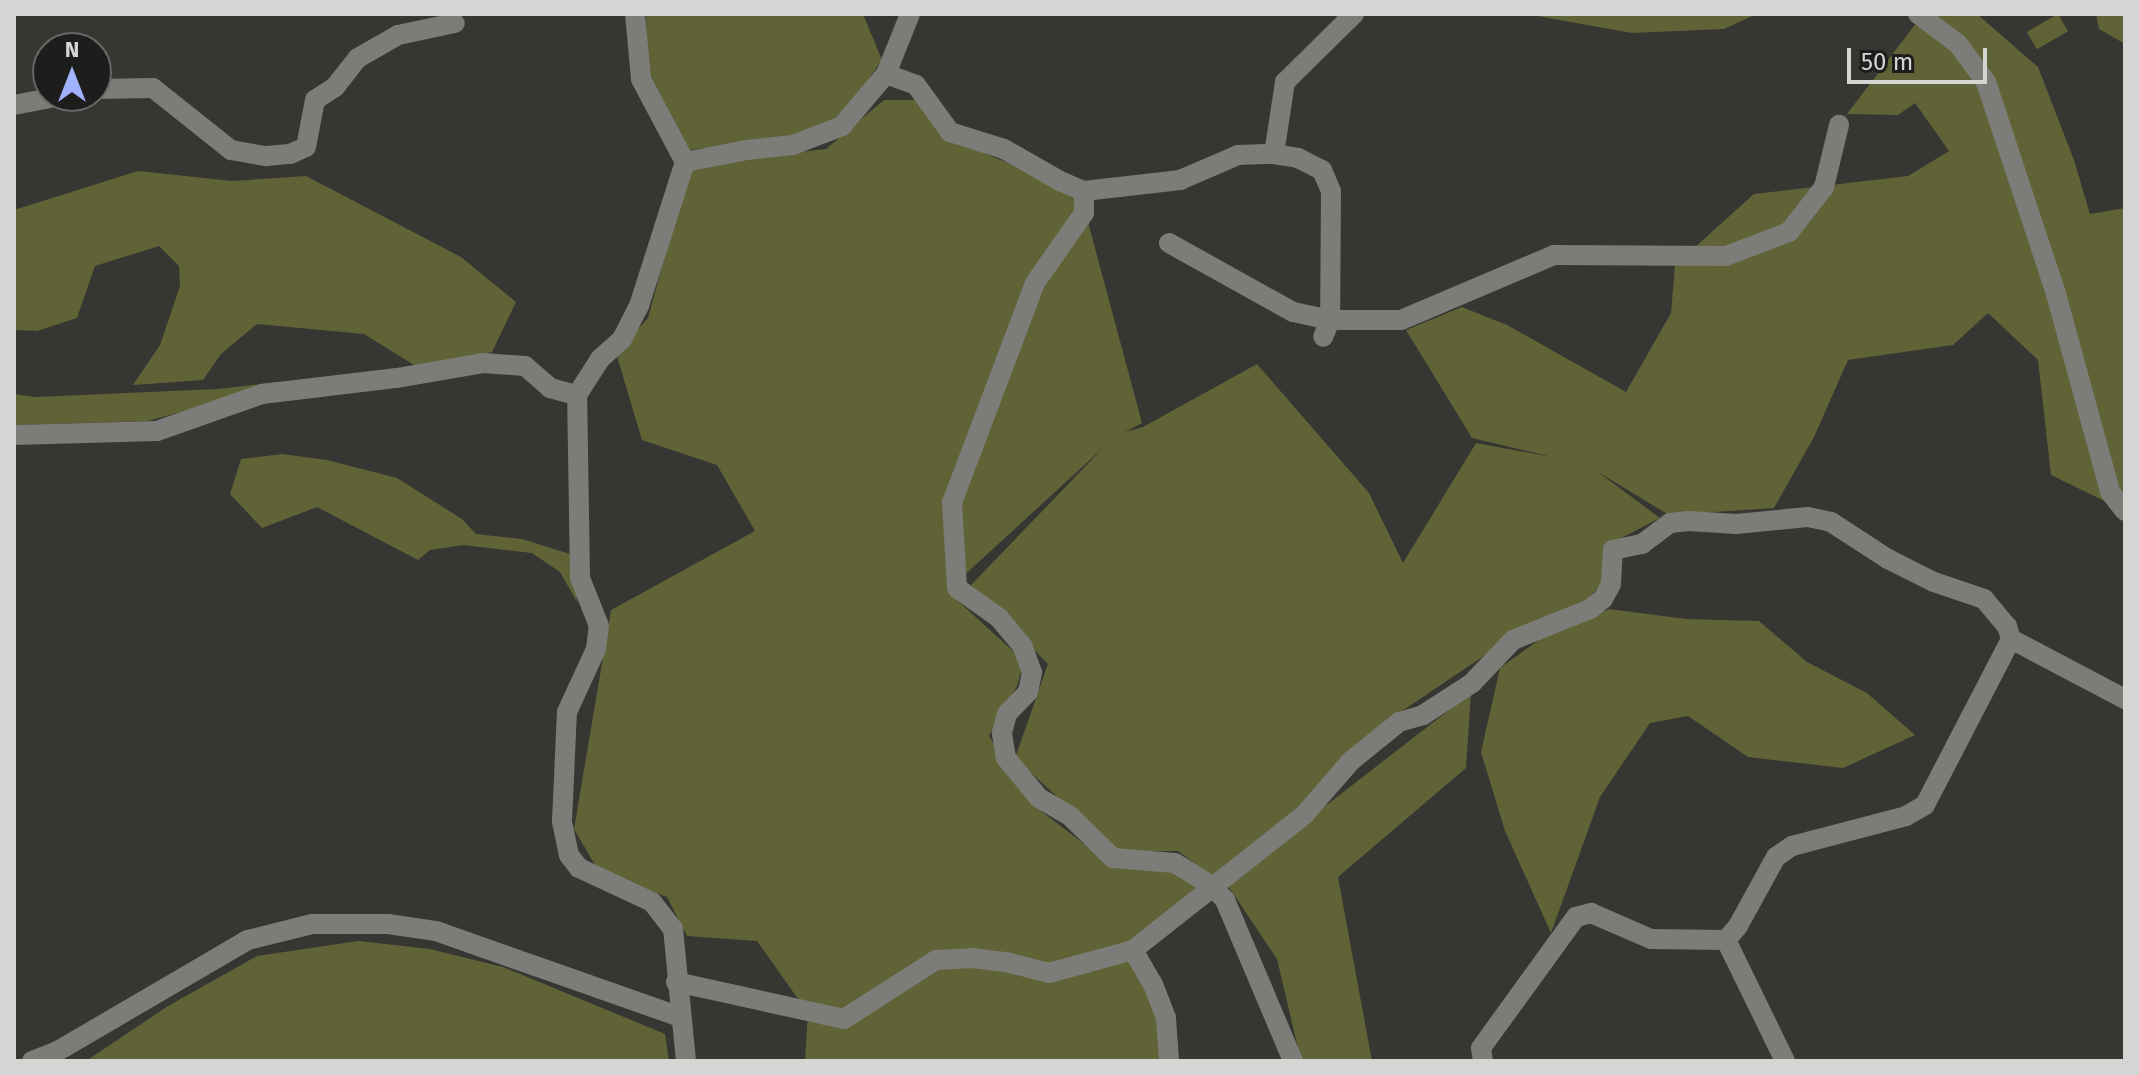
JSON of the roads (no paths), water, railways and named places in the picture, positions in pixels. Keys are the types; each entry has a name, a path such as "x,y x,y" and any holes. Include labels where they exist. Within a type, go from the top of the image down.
{"street":[{"path":"635,14 641,79 685,162 639,306 622,339 600,359 577,395 580,578 599,626 596,649 567,712 562,821 569,855 579,868 652,902 673,929 686,1061"},
{"path":"685,162 793,145 822,137 842,126 886,74 910,14"},
{"path":"1274,154 1285,82 1354,14"},
{"path":"1918,14 1958,44 1986,82 2056,294 2110,492 2125,511"},
{"path":"112,89 153,88 231,150 266,156 290,154 306,147 315,100 335,87 358,58 398,35 455,23"},
{"path":"886,74 916,85 950,132 1004,149 1084,191 1180,180 1238,155 1274,154 1298,158 1322,170 1331,191 1326,328"},
{"path":"1169,243 1326,328 1401,320 1554,255 1726,256 1789,232 1824,187 1839,125"},
{"path":"1084,191 1084,213 1035,283 952,503 953,569 957,588 999,618 1022,645 1032,672 1028,692 1007,714 1002,733 1006,758 1039,798 1069,815 1113,858 1175,863 1212,886 1225,900 1293,1061"},
{"path":"14,435 157,431 262,394 397,378 483,363 525,366 550,388 577,395"},
{"path":"676,982 844,1019 873,1003 892,984 936,960 995,961 1049,973 1133,950 1304,815 1351,761 1399,722 1423,715 1472,683 1513,640 1590,609 1603,599 1611,584 1613,550 1642,544 1670,523 1736,524 1808,517 1831,522 1934,582 1984,599 2007,626 2011,639 1925,805 1906,816 1792,846 1776,857 1738,926 1726,940"},
{"path":"2011,639 2125,699"},
{"path":"1483,1061 1481,1048 1576,917 1591,913 1651,939 1726,940"},
{"path":"32,1061 56,1052 248,940 312,924 388,924 436,931 680,1017"},
{"path":"1726,940 1785,1061"},
{"path":"1133,950 1153,984 1166,1018 1169,1061"}]}
